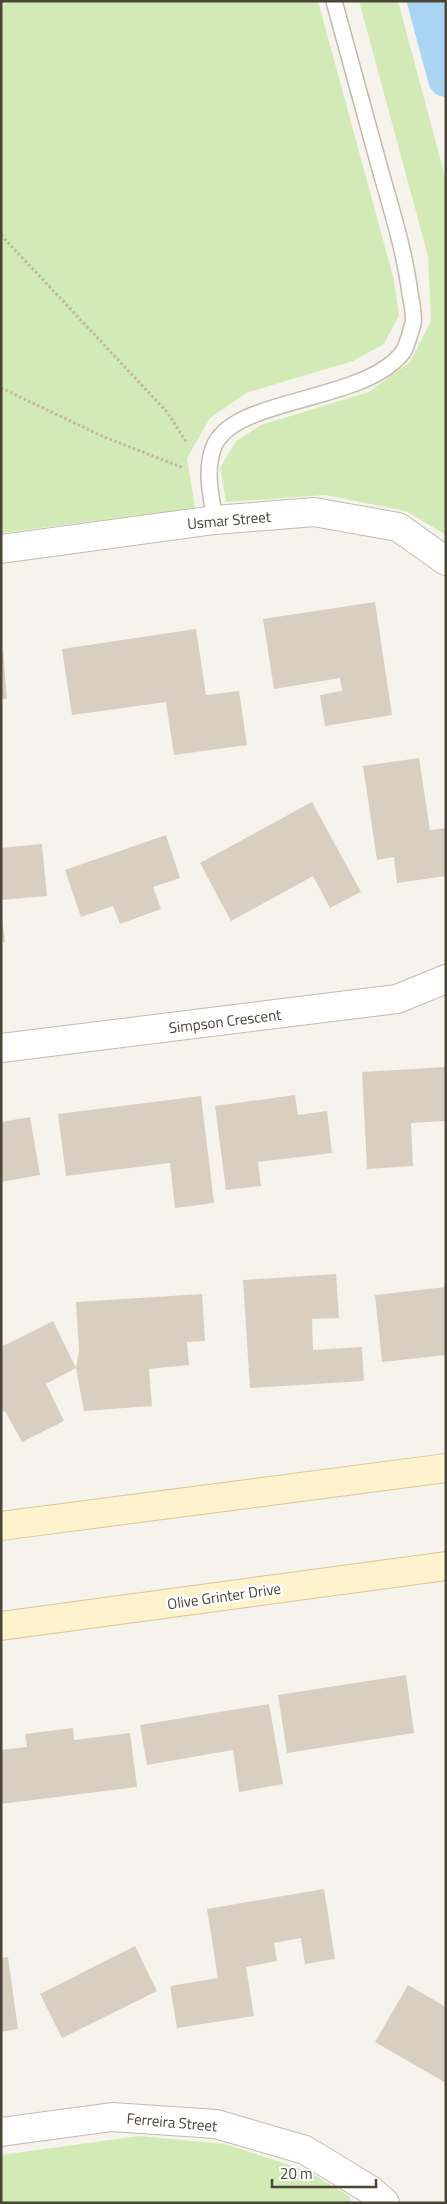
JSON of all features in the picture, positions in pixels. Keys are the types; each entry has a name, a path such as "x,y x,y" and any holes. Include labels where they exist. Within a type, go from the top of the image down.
{"street":[{"name":"Usmar Street","path":"1,549 215,520 314,512 398,528 446,561"},
{"name":"Simpson Crescent","path":"1,1048 397,999 446,979"},
{"path":"1,1526 446,1468"},
{"name":"Olive Grinter Drive","path":"1,1626 446,1566"},
{"name":"Ferreira Street","path":"1,2132 112,2117 216,2124 305,2150 372,2191 385,2203"}],"lane":[{"path":"215,520 208,477 213,448 223,434 257,412 346,387 374,376 395,361 404,350 413,321 404,257 334,1"}],"path":[{"path":"1,235 167,412 208,477"},
{"path":"1,388 104,437 208,477"}],"green space":[{"path":"1,1 318,1 394,280 399,315 384,344 353,361 246,393 210,418 187,458 195,508 1,533"},
{"path":"359,1 398,1 446,180 446,535 406,511 326,495 226,502 220,468 236,441 261,425 369,392 410,362 431,321 428,256"},
{"path":"139,2136 225,2144 308,2171 349,2196 352,2203 1,2203 1,2155"}],"building":[{"path":"375,602 392,715 325,726 320,695 342,691 340,678 274,689 263,619"},
{"path":"196,629 206,695 239,691 247,745 174,755 166,702 72,715 62,649"},
{"path":"1,650 3,650 7,699 1,699"},
{"path":"419,758 430,830 446,828 446,876 397,883 394,857 377,860 363,766"},
{"path":"312,802 361,892 330,908 313,876 231,921 200,863"},
{"path":"166,835 180,878 153,887 161,909 120,924 113,906 81,917 65,870"},
{"path":"42,844 47,896 1,900 1,848"},
{"path":"1,910 5,942 1,942"},
{"path":"446,1067 446,1121 411,1123 413,1166 367,1169 362,1072"},
{"path":"295,1095 298,1115 327,1111 332,1153 258,1162 261,1186 226,1190 215,1106"},
{"path":"201,1096 214,1203 175,1208 170,1163 66,1176 58,1114"},
{"path":"30,1117 40,1175 1,1182 1,1122"},
{"path":"336,1274 339,1318 312,1319 313,1350 362,1347 364,1381 250,1388 243,1280"},
{"path":"446,1287 446,1355 382,1362 375,1295"},
{"path":"202,1294 205,1341 187,1342 189,1365 149,1369 152,1406 84,1411 76,1368 79,1351 76,1302"},
{"path":"53,1321 76,1368 46,1384 64,1421 22,1442 5,1411 1,1413 1,1347"},
{"path":"406,1675 414,1733 287,1753 278,1695"},
{"path":"269,1704 283,1784 239,1792 233,1750 147,1765 140,1725"},
{"path":"73,1728 74,1740 130,1733 137,1787 1,1804 1,1750 27,1747 25,1734"},
{"path":"324,1889 335,1959 305,1964 301,1938 274,1943 277,1961 246,1967 254,2016 177,2028 170,1986 218,1978 207,1909"},
{"path":"135,1946 157,1991 62,2038 40,1994"},
{"path":"8,1957 18,2029 1,2032 1,1958"},
{"path":"408,1985 446,2007 446,2083 375,2042"}],"waterway":[{"path":"425,1 446,79"}]}
